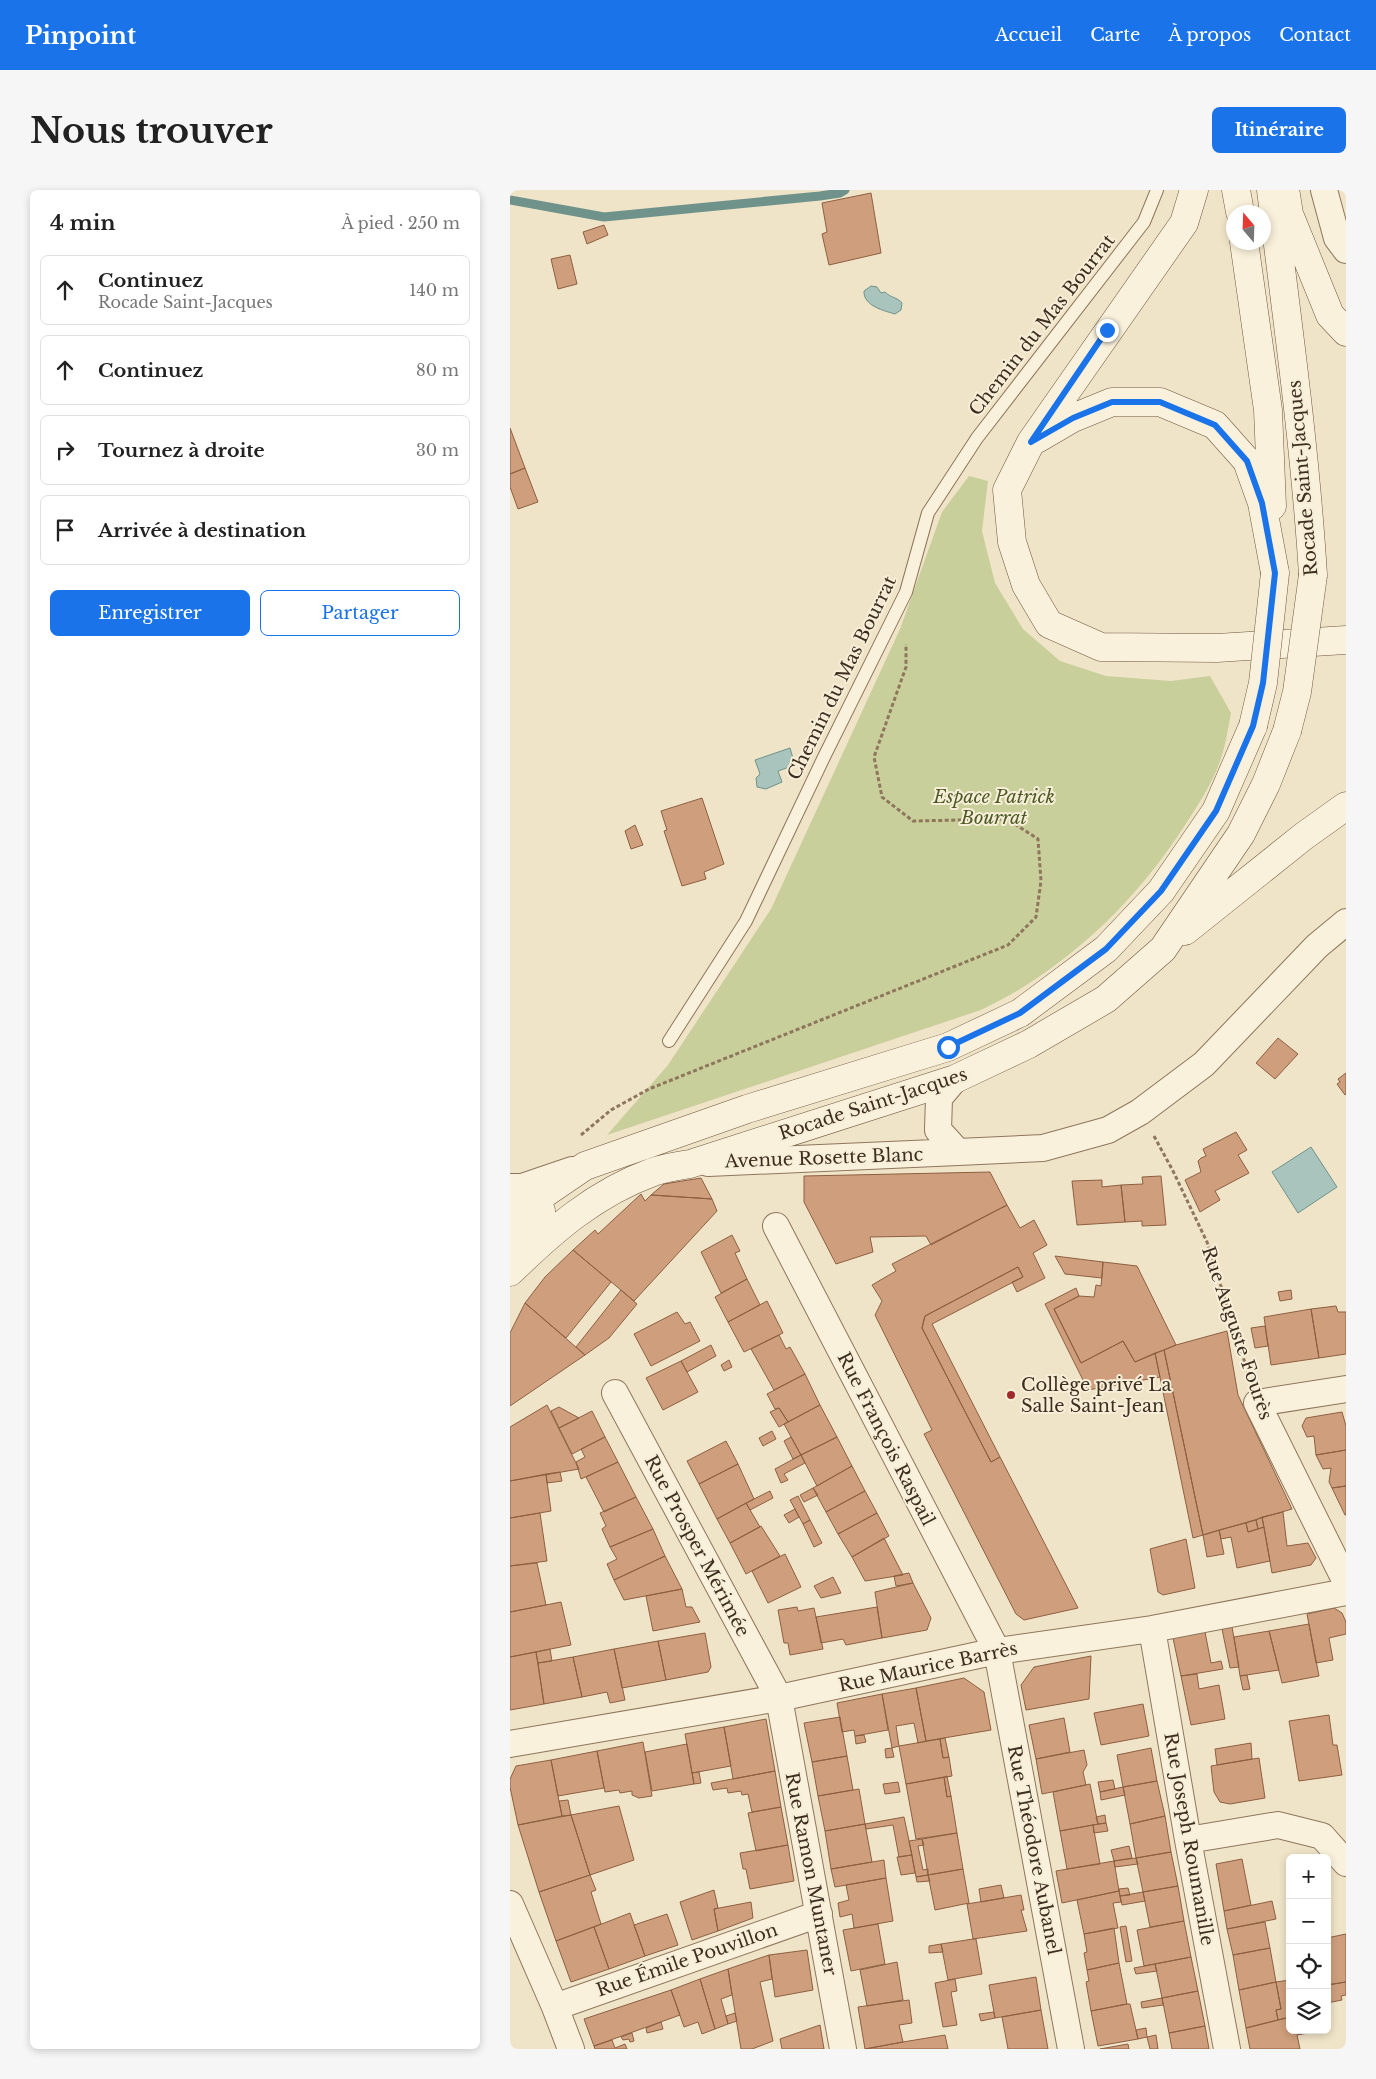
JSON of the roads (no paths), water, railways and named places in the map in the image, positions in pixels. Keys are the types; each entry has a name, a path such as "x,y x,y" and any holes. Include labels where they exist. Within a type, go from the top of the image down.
{"main road":[{"path":"1194,190 1184,223 1031,442 1007,490 1012,542 1026,585 1050,624 1101,647 1217,648 1346,640"},
{"path":"1236,190 1239,205"},
{"name":"Rocade Saint-Jacques","path":"510,1272 553,1230 607,1193 654,1172 690,1164 955,1079 1029,1044 1106,999 1163,949 1241,834 1266,784 1287,731 1297,692 1313,575 1299,411 1271,190"},
{"path":"1285,190 1289,214 1330,315 1346,332"},
{"name":"Rocade Saint-Jacques","path":"510,1217 577,1170 747,1109 948,1047 1020,1013 1106,949 1161,891 1216,811 1253,726 1263,683 1275,573 1268,410 1245,250"},
{"path":"1031,442 1073,418 1112,402 1160,402 1215,425 1247,461 1262,503 1275,573"},
{"path":"1163,949 1304,836 1346,806"},
{"path":"510,1239 539,1214 577,1170"}],"street":[{"path":"1324,190 1337,238 1346,250"},
{"name":"Avenue Rosette Blanc","path":"690,1164 1043,1148 1108,1130 1140,1112 1204,1064 1317,946 1346,922"},
{"name":"Avenue Rosette Blanc","path":"955,1079 939,1098 938,1130 958,1152"},
{"path":"510,1187 522,1186 577,1170"},
{"name":"Rue François Raspail","path":"776,1226 997,1651"},
{"name":"Rue Auguste Fourès","path":"1346,1389 1257,1403 1346,1582"},
{"name":"Rue Prosper Mérimée","path":"615,1393 778,1698"},
{"name":"Rue Maurice Barrès","path":"510,1744 778,1698 997,1651 1152,1629 1346,1592"},
{"name":"Rue Joseph Roumanille","path":"1152,1629 1188,1840 1227,2049"},
{"name":"Rue Théodore Aubanel","path":"997,1651 1071,2049"},
{"name":"Rue Ramon Muntaner","path":"778,1698 844,2049"},
{"path":"1188,1840 1278,1825 1322,1836 1346,1863"},
{"path":"510,1904 555,2006 571,2049"},
{"name":"Rue Émile Pouvillon","path":"555,2006 819,1914"}],"lane":[{"name":"Chemin du Mas Bourrat","path":"669,1041 746,921 824,757 906,592 928,513 977,438 1144,222 1157,190"}],"water":[{"path":"871,286 877,287 881,293 885,292 900,301 902,303 901,310 895,314 871,304 867,300 864,291"},
{"path":"790,748 795,765 778,771 782,782 766,789 757,787 756,778 760,774 755,760"},
{"path":"1311,1147 1337,1187 1298,1213 1272,1172"}],"waterway":[{"path":"510,200 604,217 820,196 840,193 845,190"}],"place":[{"name":"Collège privé La Salle Saint-Jean","path":"1011,1395"}],"park label":[{"name":"Espace Patrick Bourrat","path":"994,807"}]}
